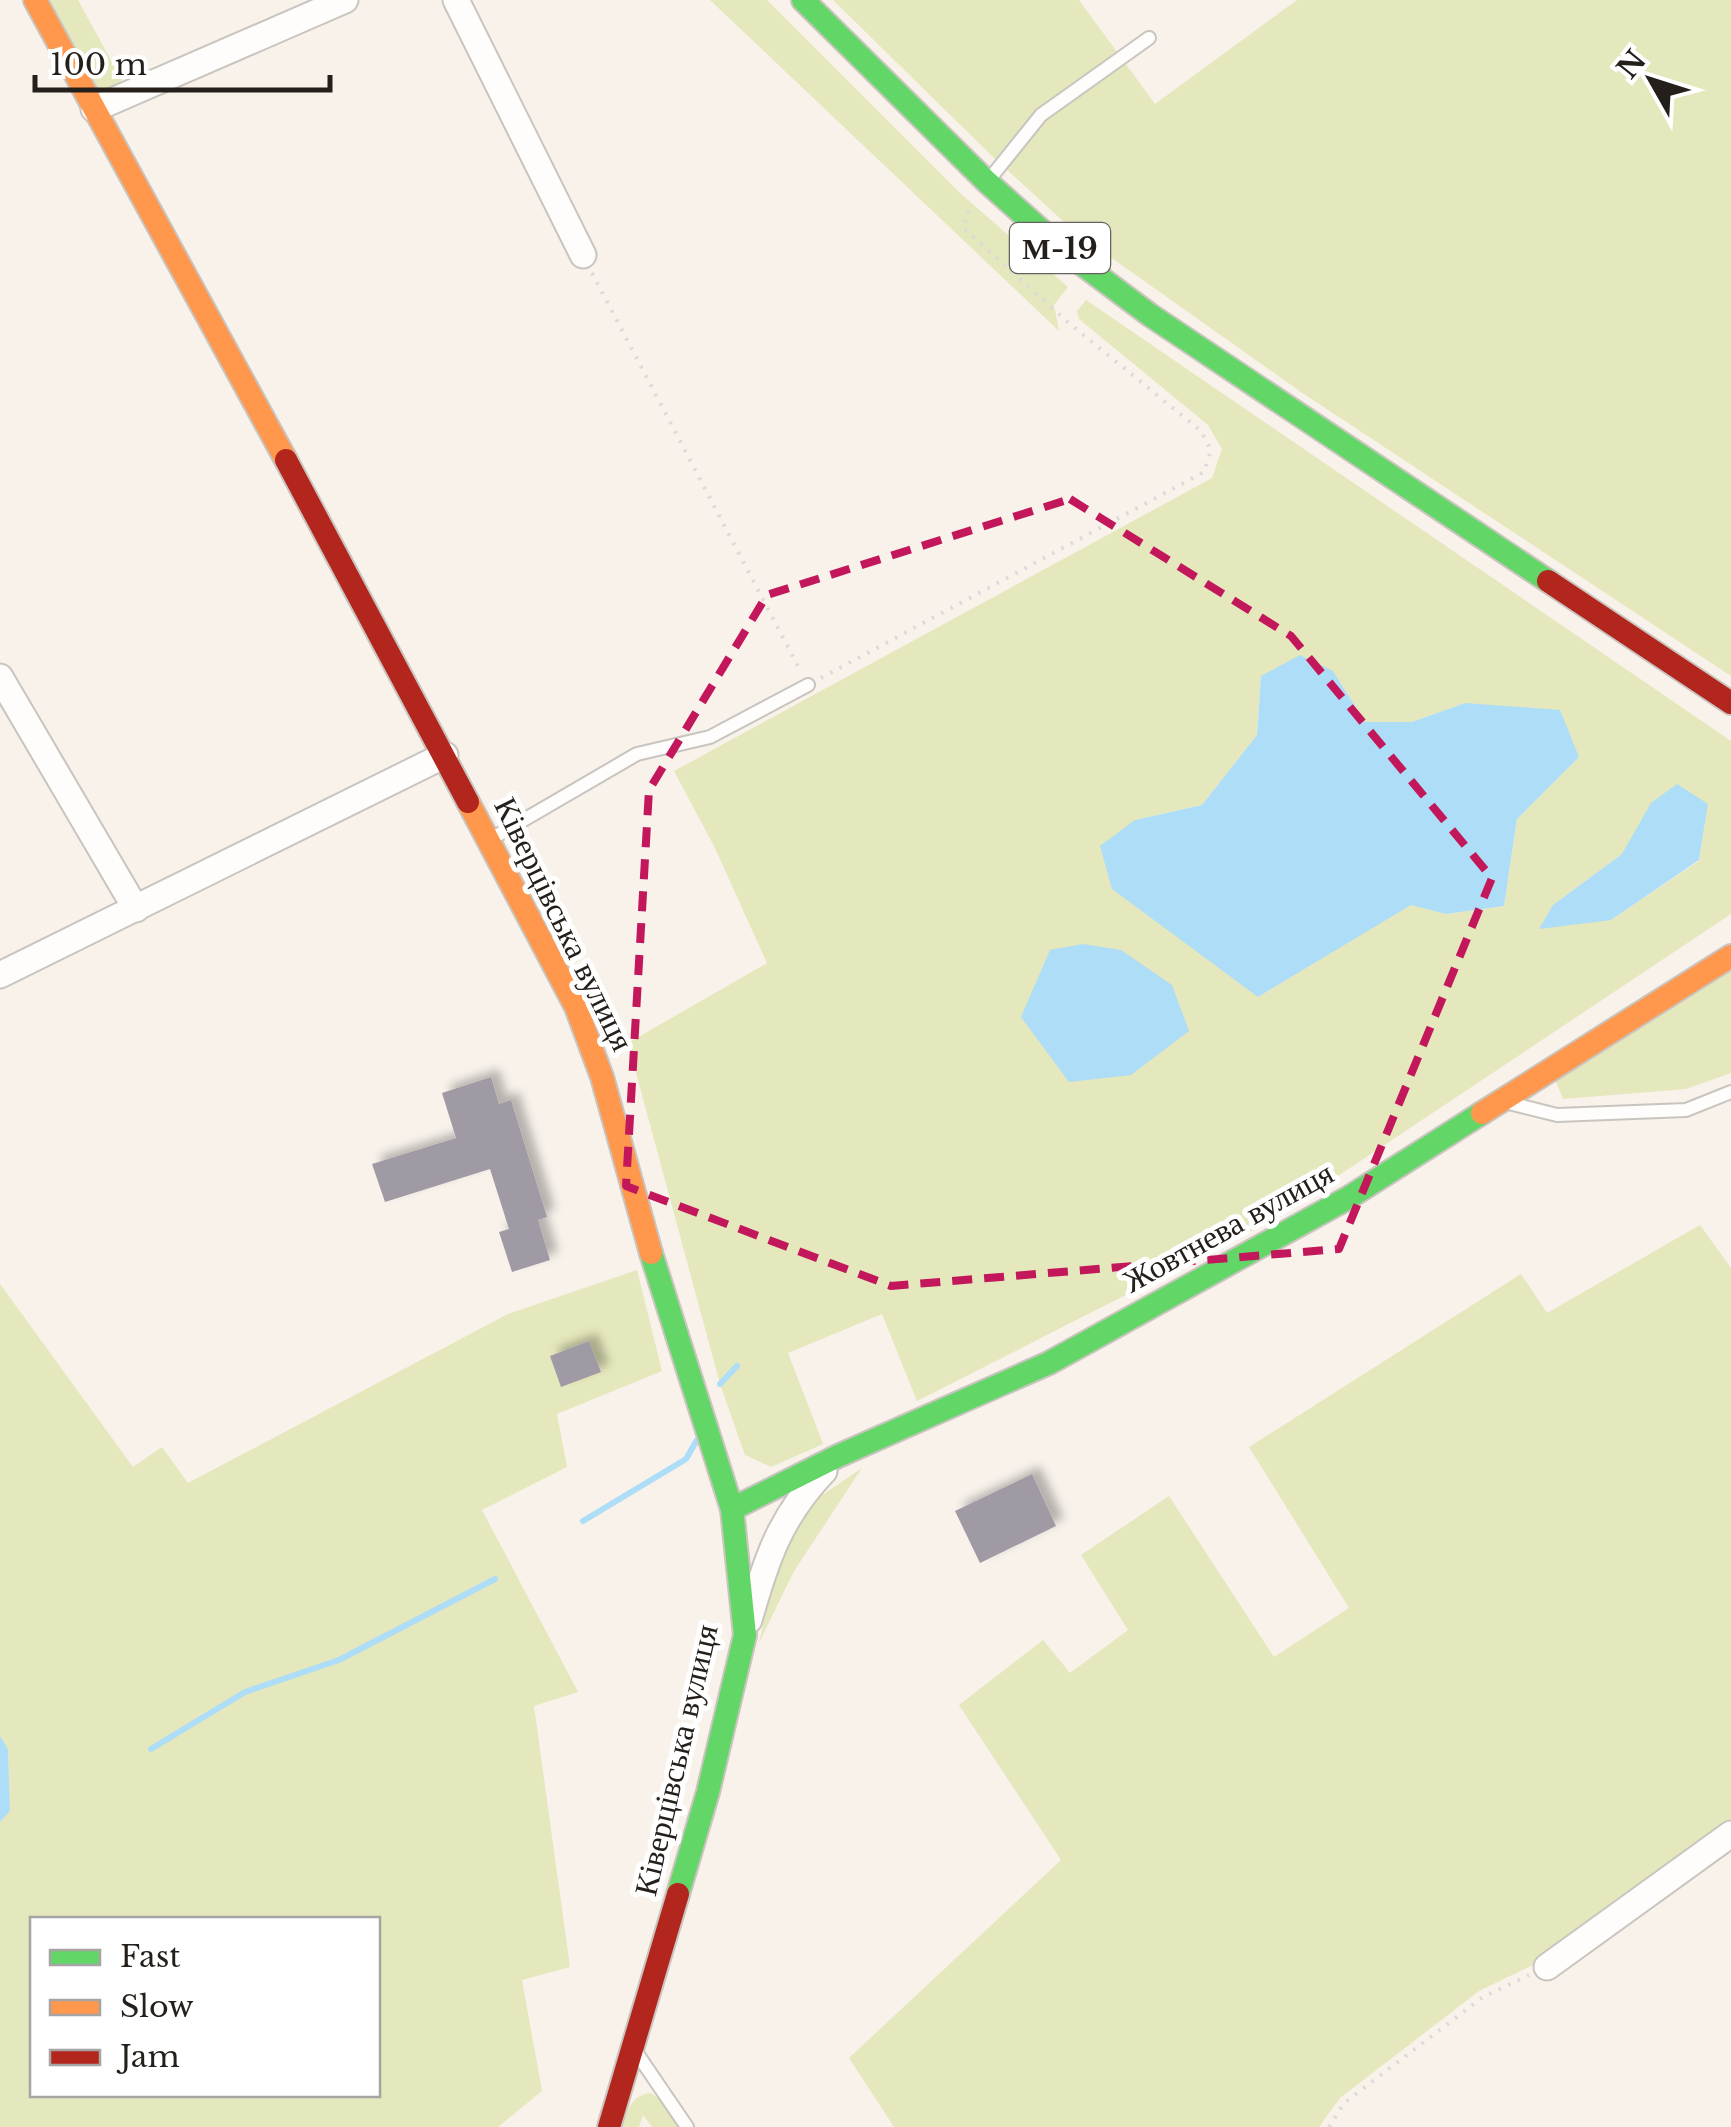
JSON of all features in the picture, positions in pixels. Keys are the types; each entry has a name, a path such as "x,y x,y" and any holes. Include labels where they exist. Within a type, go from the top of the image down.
{"main road":[{"name":"Ківерцівська вулиця","path":"35,0 445,755 576,1007 602,1078 665,1302 732,1509 745,1635 708,1792 609,2127"},
{"name":"М-19","path":"804,0 988,182 1062,249 1150,314 1731,703"},
{"name":"Жовтнева вулиця","path":"732,1509 838,1456 1049,1362 1348,1198 1731,956"}],"street":[{"path":"94,108 345,0"},
{"path":"456,0 583,255"},
{"path":"0,677 136,909"},
{"path":"0,975 445,755"},
{"path":"745,1635 766,1557 803,1493 838,1456"},
{"path":"1547,1966 1731,1834"}],"lane":[{"path":"988,182 1041,116 1149,38"},
{"path":"489,840 637,754 710,737 808,685"},
{"path":"1503,1102 1558,1114 1686,1110 1731,1092"},
{"path":"634,2049 687,2127"}],"path":[{"path":"583,255 808,685 1204,472 1211,450 1201,431 1070,324 963,228 968,209 988,182"},
{"path":"1328,2127 1344,2103 1483,1998 1547,1966"}],"highlighted area":[{"path":"1070,499 1291,636 1492,878 1339,1249 891,1286 626,1186 649,790 767,595"}],"green space":[{"path":"49,0 78,0 125,86 101,96"},
{"path":"710,0 767,0 960,193 1068,287 1054,305 1059,331"},
{"path":"833,0 1079,0 1155,104 1297,0 1731,0 1731,676 1301,392 1075,232"},
{"path":"1086,300 1731,741 1731,914 1269,1222 917,1401 882,1314 788,1353 823,1444 771,1467 745,1455 720,1384 628,1043 767,963 714,846 674,771 1212,478 1222,449 1208,425 1079,319 1077,311","holes":["1333,671 1365,722 1412,722 1465,703 1579,757 1517,819 1504,906 1446,914 1411,904 1258,997 1135,820 1202,805 1257,735 1261,676","1708,804 1699,861 1611,920 1553,905 1622,854"]},
{"path":"1731,969 1731,1073 1686,1089 1563,1099 1556,1081"},
{"path":"1700,1225 1731,1268 1731,1828 1541,1961 1479,1991 1340,2098 1319,2127 894,2127 849,2058 1061,1860 959,1705 1043,1640 1070,1673 1128,1630 1081,1555 1169,1496 1274,1657 1349,1608 1249,1447 1521,1274 1547,1313"},
{"path":"637,1270 662,1371 557,1414 567,1467 482,1510 578,1692 534,1706 570,1967 522,1980 542,2091 498,2127 0,2127 0,1822 10,1811 8,1749 0,1736 0,1284 133,1467 162,1447 188,1483 508,1314"},
{"path":"862,1468 794,1571 759,1643 777,1566 815,1500"},
{"path":"651,2093 678,2127 652,2127 643,2115 639,2127 622,2127 635,2100"}],"water":[{"path":"1300,655 1333,671 1365,722 1412,722 1465,703 1560,710 1579,757 1517,819 1504,906 1446,914 1411,905 1258,997 1112,889 1100,846 1135,820 1202,805 1257,735 1261,676"},
{"path":"1677,784 1708,804 1699,860 1611,920 1539,929 1553,905 1622,854 1651,803"},
{"path":"1083,944 1121,950 1172,985 1189,1031 1131,1075 1069,1082 1021,1017 1050,950"},
{"path":"0,1736 8,1749 10,1811 0,1822"}],"building":[{"path":"491,1077 499,1104 511,1100 547,1217 538,1220 550,1260 512,1272 499,1232 509,1229 490,1169 385,1202 372,1164 456,1138 442,1093"},
{"path":"589,1341 601,1372 561,1387 550,1356"},
{"path":"1032,1474 1056,1526 980,1563 955,1511"}],"waterway":[{"path":"720,1384 737,1366"},
{"path":"583,1521 686,1459 697,1440"},
{"path":"151,1749 245,1692 339,1660 495,1579"}],"traffic: fast":[{"path":"803,0 987,182 1062,249 1150,315 1548,581"},
{"path":"732,1509 838,1456 1049,1363 1348,1198 1482,1113"},
{"path":"651,1253 732,1509 745,1635 708,1792 678,1894"}],"traffic: slow":[{"path":"35,0 286,460"},
{"path":"468,802 576,1007 602,1077 651,1253"},
{"path":"1482,1113 1731,956"}],"traffic: jam":[{"path":"286,460 468,802"},
{"path":"1548,581 1731,703"},
{"path":"609,2127 678,1894"}]}
